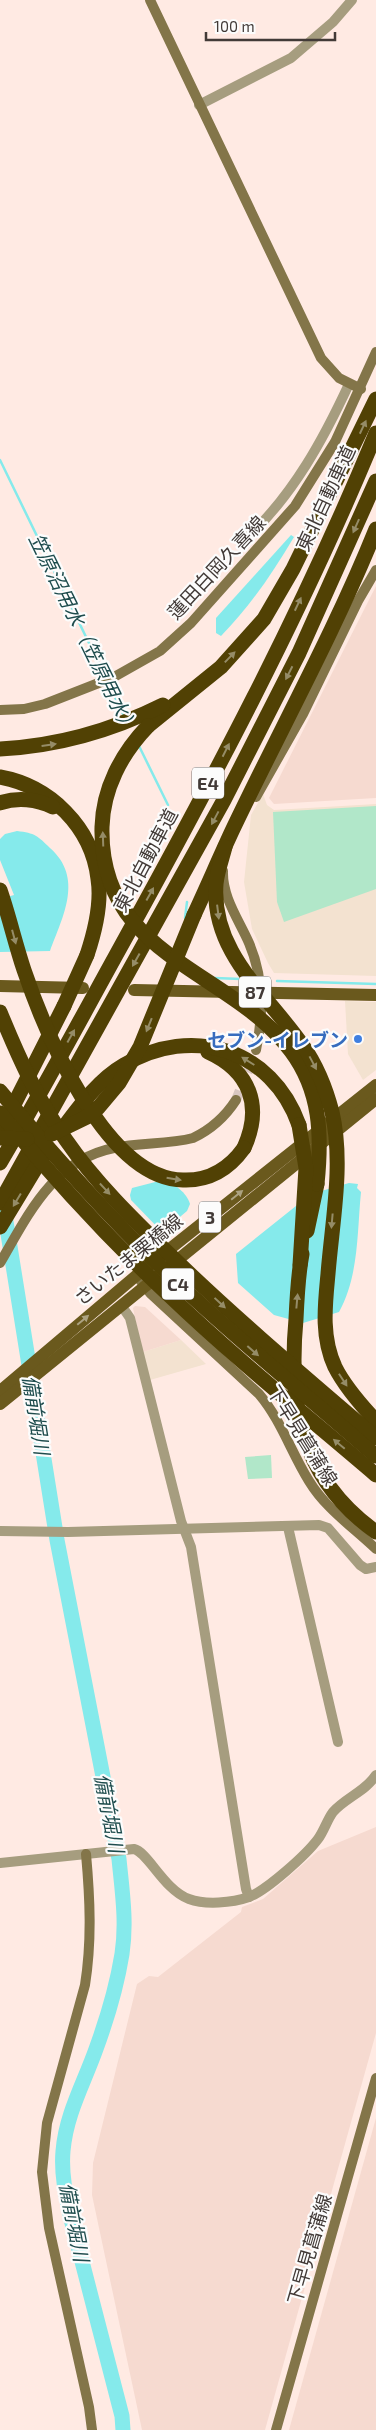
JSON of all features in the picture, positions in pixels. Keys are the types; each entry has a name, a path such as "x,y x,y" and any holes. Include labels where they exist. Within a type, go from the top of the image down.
{"highway":[{"path":"0,749 73,740 145,721 193,689 235,652 264,619 276,599 337,481 376,399"},
{"name":"東北自動車道","path":"0,1163 171,857 244,716 314,570 376,433"},
{"name":"東北自動車道","path":"0,1203 224,800 299,653 376,481"},
{"path":"0,1138 32,1139 57,1132 87,1117 109,1096 140,1047 225,847 356,579 376,529"},
{"path":"145,721 117,768 105,803 102,838 108,871 121,903 142,932 177,962 237,1002 267,1026 290,1050 307,1079 317,1109 320,1155 300,1265"},
{"path":"0,777 41,792 65,810 79,829 94,860 99,887 97,916 87,955 64,1006 0,1132"},
{"path":"0,803 20,799 41,802 62,814 79,829"},
{"path":"225,847 216,883 218,915 225,939 253,984 305,1048 322,1080 332,1112 336,1143 335,1183 325,1301 326,1337 335,1366 343,1380 376,1421"},
{"path":"0,890 24,970 52,1040 86,1104 102,1128 138,1164 163,1177 191,1180 222,1170 237,1158 244,1148 252,1126 254,1113 248,1088 230,1065 205,1050 174,1046"},
{"path":"0,1012 36,1090 65,1140 95,1178 198,1282 253,1333 376,1438"},
{"path":"0,1227 51,1143 98,1086 123,1065 136,1058 186,1044 208,1046 235,1053 260,1069 281,1091 298,1125 306,1168 293,1356 296,1408 300,1425 319,1473 351,1513 376,1532"},
{"name":"C4","path":"0,1091 79,1185 133,1240 239,1339 376,1456"},
{"name":"C4","path":"0,1113 71,1197 171,1297 234,1354 376,1475"}],"main road":[{"path":"0,986 83,988"},
{"name":"87","path":"134,990 376,995"},
{"name":"さいたま栗橋線","path":"0,1391 137,1275 376,1085"},
{"name":"さいたま栗橋線","path":"0,1404 376,1099"}],"street":[{"path":"150,0 321,358 328,368 349,384 361,389"},
{"path":"199,105 292,58 334,22 352,0"},
{"name":"蓮田白岡久喜線","path":"0,710 24,709 45,704 114,676 160,651 185,628 237,574 295,506 335,442 361,389 376,352"},
{"path":"249,536 272,515 305,468 349,384"},
{"path":"256,1050 262,1014 262,992 249,944 224,887 223,869 228,847 299,722 358,601 376,570"},
{"path":"0,1263 35,1204 58,1176 88,1156 113,1148 193,1138 204,1133 222,1119 236,1100"},
{"name":"下早見菖蒲線","path":"137,1275 144,1286 260,1394 270,1408 317,1492 339,1517 376,1549"},
{"path":"121,1305 130,1318 183,1529 192,1547 246,1889 250,1897"},
{"path":"288,1527 338,1742"},
{"path":"0,1531 68,1532 326,1527 360,1565 366,1569 376,1567"},
{"path":"0,1863 130,1848 141,1852 169,1886 190,1900 221,1902 250,1897 309,1850 319,1837 333,1812 376,1776"},
{"path":"90,1853 88,1964 48,2123 42,2154 42,2172 49,2228 89,2407 92,2430"},
{"name":"下早見菖蒲線","path":"276,2430 376,2078"}],"shaded area":[{"path":"376,586 376,798 274,804 269,798"},
{"path":"263,794 267,805 274,810 376,804 376,976 274,973 252,929 244,882 251,815"},
{"path":"345,1001 376,1002 376,1070 363,1080 348,1054"},
{"path":"135,1306 145,1307 181,1340 143,1352 133,1308"},
{"path":"181,1340 206,1364 150,1380 143,1352"},
{"path":"376,1827 376,2033 265,2430 142,2430 92,2195 93,2163 137,1984 149,1976 158,1977 241,1912 242,1907 263,1899 318,1851"},
{"path":"376,2118 376,2430 289,2430"}],"green space":[{"path":"376,806 376,889 284,922 277,902 273,812"},
{"path":"271,1455 272,1478 248,1479 245,1457"}],"water":[{"path":"291,535 294,537 251,601 221,636 216,633 216,618"},
{"path":"17,831 32,834 42,841 60,860 66,872 68,898 50,951 0,952 0,899 14,895 0,860 0,839 5,834"},
{"path":"163,1180 180,1189 190,1204 187,1211 162,1232 131,1200 130,1195 132,1188"},
{"path":"349,1183 358,1184 357,1188 361,1192 358,1238 354,1269 346,1298 339,1312 303,1323 274,1315 238,1283 236,1254 311,1194"}],"waterway":[{"name":"笠原沼用水（笠原用水）","path":"0,460 106,678"},
{"name":"笠原沼用水（笠原用水）","path":"108,683 124,716"},
{"name":"笠原沼用水（笠原用水）","path":"139,746 168,805"},
{"name":"笠原沼用水（笠原用水）","path":"185,918 187,902"},
{"name":"笠原沼用水（笠原用水）","path":"215,978 241,979"},
{"name":"笠原沼用水（笠原用水）","path":"277,981 376,984"},
{"name":"備前堀川","path":"4,1209 57,1540 119,1859 124,1906 122,1954 117,1978 100,2038 68,2124 63,2151 64,2185 71,2219 122,2416 123,2430"}],"tunnel":[{"path":"236,1100 253,1059"}],"place":[{"name":"セブン-イレブン","path":"358,1039"}]}
